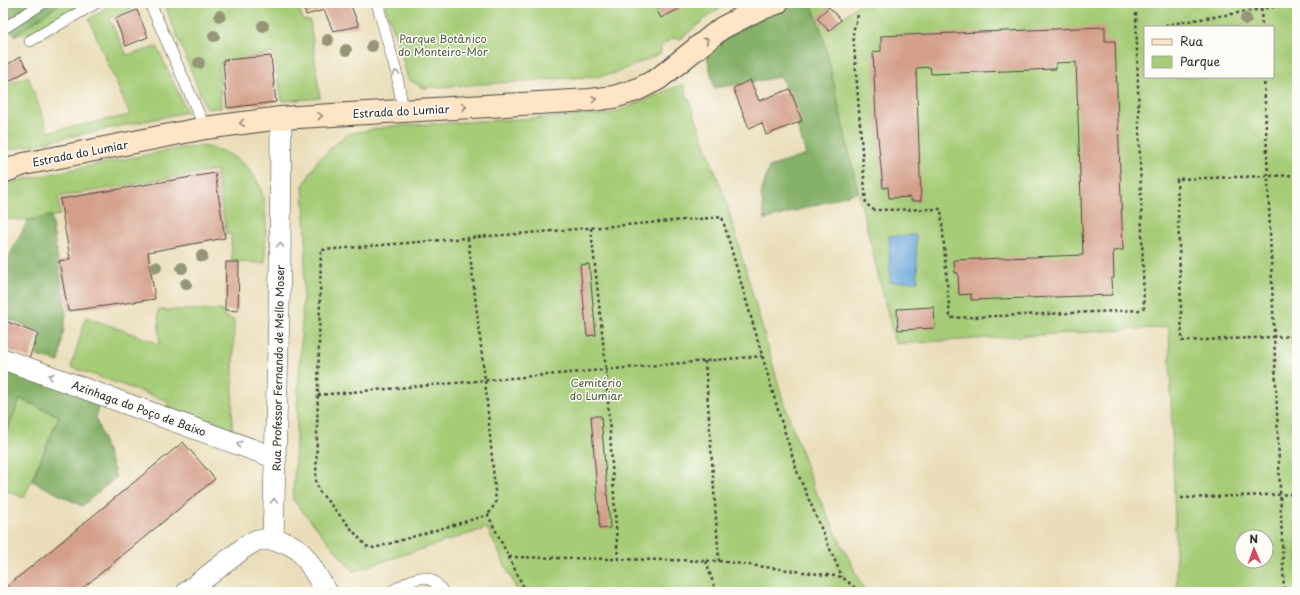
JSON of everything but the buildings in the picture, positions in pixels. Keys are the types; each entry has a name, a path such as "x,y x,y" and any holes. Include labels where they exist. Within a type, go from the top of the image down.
{"street":[{"name":"Estrada do Lumiar","path":"3,172 24,164 205,128 281,118 590,100 614,96 636,90 658,80 722,28 755,11 777,3"},
{"name":"Rua Professor Fernando de Mello Moser","path":"273,540 280,270 281,118"},
{"name":"Azinhaga do Poço de Baixo","path":"3,359 276,458"},
{"path":"187,592 245,547 257,540 273,540 287,543 299,550 308,560 327,592"}],"lane":[{"path":"3,29 42,3"},
{"path":"30,41 96,3"},
{"path":"150,3 205,128"},
{"path":"377,3 397,75 403,111"},
{"path":"391,592 410,580 420,577 428,578 436,582 443,592"}],"path":[{"path":"1165,25 1297,3"},
{"path":"1262,9 1262,26"},
{"path":"858,15 852,32 866,204 874,210 941,209 950,318 1141,310 1144,308 1136,12"},
{"path":"1264,78 1284,592"},
{"path":"1297,175 1177,179 1182,341 1297,336"},
{"path":"468,238 485,380 496,502 488,515 374,548 366,546 319,491 316,481 320,250 722,217 798,474 842,577 860,592"},
{"path":"592,228 606,370 618,559"},
{"path":"318,395 762,356"},
{"path":"705,361 719,561"},
{"path":"1181,498 1297,494"},
{"path":"488,515 526,592"},
{"path":"509,557 719,561 842,577"},
{"path":"706,561 716,592"}],"green space":[{"path":"3,3 61,3 15,35 3,25"},
{"path":"61,3 84,3 31,33 15,35"},
{"path":"112,3 116,3 131,9 109,19 127,55 157,47 187,112 3,151 3,87 28,76 48,132 130,115 89,19"},
{"path":"164,3 297,3 303,20 310,21 320,98 282,101 274,53 220,62 221,108 206,108"},
{"name":"Parque Botânico do Monteiro-Mor","path":"384,3 730,3 715,11 680,39 674,38 667,41 661,47 661,53 616,73 600,76 423,88 408,79 399,45"},
{"path":"799,3 811,3 823,36 858,192 765,220 761,194 769,167 806,155 790,101 781,77 714,88 706,51 745,26"},
{"path":"811,3 820,4 828,8 841,20 859,3 1297,3 1297,592 1177,592 1169,327 895,344 854,175 823,36"},
{"name":"Cemitério do Lumiar","path":"683,84 726,201 782,397 814,488 863,588 870,592 518,592 487,528 353,571 293,500 306,235 303,186 318,160 347,134 392,126 611,114"},
{"path":"200,146 213,148 235,158 252,174 258,184 263,195 266,215 265,263 232,262 231,234 225,234 226,231 216,170 58,197 60,215 28,220 3,219 3,186 7,184 25,179 181,148"},
{"path":"51,216 66,313 59,362 37,356 41,332 3,317 3,268 28,220"},
{"path":"158,310 222,310 223,316 234,320 232,433 165,410 168,401 71,367 86,317 160,344"},
{"path":"3,367 99,400 96,419 116,477 82,506 32,481 59,416 20,399 3,440"},
{"path":"20,399 59,416 24,498 3,489 3,440"}],"water":[{"path":"916,235 918,281 890,282 889,236"}]}
